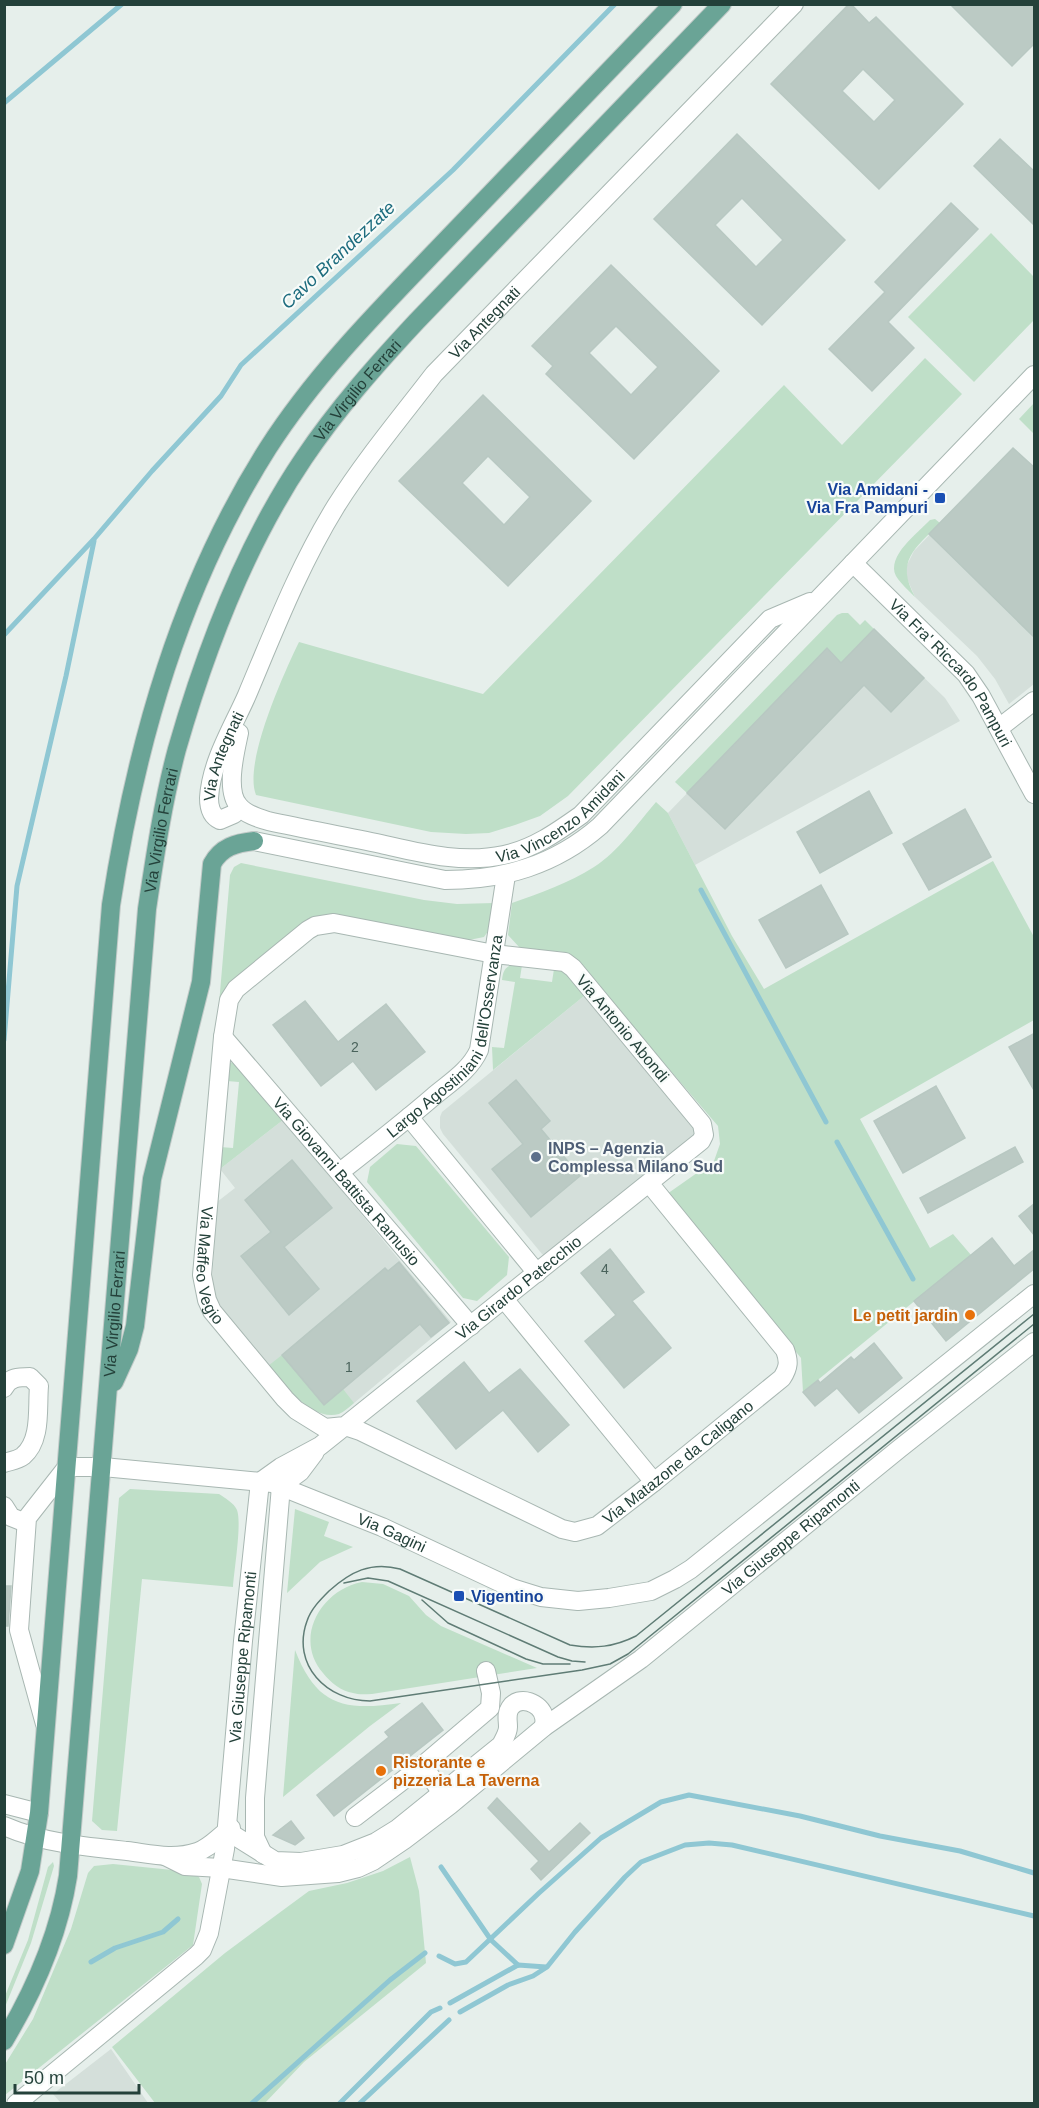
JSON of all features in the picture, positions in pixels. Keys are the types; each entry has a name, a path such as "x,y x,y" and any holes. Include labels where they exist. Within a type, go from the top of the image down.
{"main road":[{"path":"4,1944 27,1883 39,1813 111,905 123,830 136,771 150,717 177,636 206,563 240,496 269,447 336,357 673,4"},
{"name":"Via Virgilio Ferrari","path":"72,1843 147,909 164,808 177,750 208,656 253,547 303,460 336,414 375,367 722,4"},
{"path":"108,1395 129,1349 135,1326 152,1179 201,982 212,864 223,849 241,842 254,841"},
{"path":"4,2041 25,2004 48,1947 64,1895 72,1843"}],"street":[{"name":"Via Antegnati","path":"247,694 235,752 231,791 239,807 234,814 220,820 215,818 211,811 209,796 219,759 247,694 294,585 307,556 332,513 383,440 434,374 794,4"},
{"name":"Via Vincenzo Amidani","path":"254,841 433,878 473,879 506,875 551,859 594,831 1035,375"},
{"name":"Via Fra' Riccardo Pampuri","path":"853,563 966,674 981,696 1035,794"},
{"name":"Via Vincenzo Amidani","path":"239,807 268,821 442,857 474,859 504,855 531,847 581,815 770,619 817,599"},
{"path":"999,728 1035,701"},
{"name":"Largo Agostiniani dell'Osservanza","path":"340,1172 475,1060 479,1050 506,875"},
{"name":"Via Antonio Abondi","path":"223,1037 229,1000 236,989 315,926 334,923 494,954 560,961 573,968 702,1124"},
{"name":"Via Giovanni Battista Ramusio","path":"223,1037 471,1326"},
{"name":"Via Maffeo Vegio","path":"223,1037 202,1275 207,1300 212,1311 296,1410 325,1428 345,1426"},
{"path":"409,1117 537,1273"},
{"name":"Via Girardo Patecchio","path":"260,1482 281,1467 320,1446 701,1141 704,1135 702,1124"},
{"name":"Via Matazone da Caligano","path":"345,1426 360,1431 562,1529 575,1532 597,1526 654,1482 782,1378 789,1360 785,1350 649,1183"},
{"name":"Via Gagini","path":"67,1467 103,1467 281,1486 382,1527 512,1588 542,1597 578,1600 609,1598 651,1591 675,1579 710,1554 1035,1294"},
{"path":"504,1299 654,1482"},
{"name":"Via Giuseppe Ripamonti","path":"227,1831 275,1861 301,1862 343,1855 376,1842 397,1830 446,1799 641,1659 899,1449 1035,1342"},
{"path":"4,1388 16,1377 30,1377 39,1386 37,1429 30,1448 22,1457 4,1463"},
{"name":"Via Girardo Patecchio","path":"281,1486 300,1472 320,1446"},
{"path":"46,1726 19,1630 26,1524 27,1518 67,1467"},
{"name":"Via Giuseppe Ripamonti","path":"16,2103 202,1950 209,1933 227,1831 243,1641 260,1482"},
{"name":"Via Giuseppe Ripamonti","path":"263,1854 255,1837 254,1812 281,1486"},
{"path":"4,1506 11,1516 26,1524"},
{"path":"355,1817 423,1765 490,1708 491,1693 486,1671"},
{"name":"Via Giuseppe Ripamonti","path":"165,1856 185,1866 221,1868 282,1877 338,1873 358,1868 388,1852 501,1745 508,1728 507,1716 511,1706 519,1701 529,1702 538,1707 544,1717 544,1727"},
{"path":"423,1765 446,1799"},
{"path":"4,1804 39,1813"},
{"name":"Via Giuseppe Ripamonti","path":"4,1826 36,1838 165,1856 198,1852 254,1812"}],"shaded area":[{"path":"1013,448 1034,468 1034,684 1009,704 995,679 977,656 915,597 906,576 906,567 914,551"},
{"path":"874,629 945,698 960,721 695,865 668,813 827,648 841,663"},
{"path":"588,995 694,1123 696,1135 545,1256 443,1134 440,1128 440,1117 442,1112"},
{"path":"283,1120 451,1322 354,1403 337,1414 315,1411 296,1398 223,1309 217,1300 212,1281 217,1202 235,1188 220,1169"},
{"path":"111,2049 148,2103 61,2103 53,2094"}],"green space":[{"path":"991,233 1034,277 1034,320 974,382 908,317"},
{"path":"925,358 962,394 568,796 540,816 489,833 431,832 256,795 253,781 260,741 275,696 299,642 483,694 784,385 842,445"},
{"path":"1034,403 1034,434 1019,419"},
{"path":"935,519 940,523 916,548 908,564 909,584 915,597 896,576 895,561 911,538 930,520"},
{"path":"848,613 860,625 865,620 874,629 841,663 827,649 687,793 675,782 837,615"},
{"path":"656,802 668,813 732,936 764,989 993,861 1034,937 1034,1020 860,1119 930,1248 953,1234 971,1255 803,1392 801,1358 667,1194 714,1161 720,1144 718,1126 578,963 564,952 520,948 508,935 512,903 564,883 603,861 620,845"},
{"path":"241,863 424,900 457,904 494,903 491,927 484,937 469,940 336,917 222,997 219,1004 230,875 234,867"},
{"path":"515,964 522,965 520,978 552,982 554,969 562,970 588,995 493,1070 492,1047 504,1048 515,982 502,980 502,977 507,967"},
{"path":"233,1062 283,1120 220,1169 220,1147 233,1148 239,1082 227,1081 230,1063"},
{"path":"397,1144 416,1146 509,1257 507,1275 477,1301 463,1298 367,1182 370,1167"},
{"path":"282,1355 324,1405 343,1389 354,1403 339,1414 329,1415 308,1407 268,1366"},
{"path":"130,1489 219,1494 236,1507 239,1525 233,1587 142,1579 117,1831 102,1830 92,1821 119,1498"},
{"path":"295,1509 329,1522 324,1536 353,1547 320,1562 287,1593"},
{"path":"362,1582 383,1584 409,1596 426,1615 441,1626 537,1668 372,1694 358,1694 344,1690 329,1680 314,1659 311,1631 316,1617 334,1595"},
{"path":"295,1650 313,1683 323,1694 335,1701 364,1706 401,1703 283,1797"},
{"path":"410,1857 419,1891 426,1963 304,2062 265,2103 155,2103 112,2047 225,1953 309,1891 347,1883 383,1871"},
{"path":"53,1862 54,1866 31,1943 5,2007 5,1996 28,1940 48,1867"},
{"path":"113,1864 192,1872 199,1877 202,1884 193,1945 5,2095 4,2066 33,2019 71,1929 88,1873 94,1866"}],"building":[{"path":"851,4 869,23 876,17 963,104 879,189 771,84","holes":["863,69 895,100 874,122 842,91"]},
{"path":"950,4 1035,4 1035,43 1012,66"},
{"path":"737,134 845,240 762,325 654,219","holes":["742,198 783,240 756,267 715,225"]},
{"path":"1000,139 1035,172 1035,226 974,166"},
{"path":"951,203 978,229 888,322 914,348 872,391 829,349 885,292 875,282"},
{"path":"611,265 719,371 634,459 546,374 553,366 532,346","holes":["616,326 658,367 631,395 589,353"]},
{"path":"483,395 591,501 508,586 399,481","holes":["488,456 530,497 504,525 462,483"]},
{"path":"1013,448 1035,468 1035,638 929,534"},
{"path":"874,629 924,678 891,712 864,685 725,829 687,793 827,648 841,663"},
{"path":"869,791 892,833 820,873 797,832"},
{"path":"965,809 991,857 929,890 903,844"},
{"path":"821,885 848,934 786,968 759,920"},
{"path":"305,1001 338,1042 386,1004 425,1052 376,1090 353,1061 321,1086 273,1025"},
{"path":"1035,1033 1035,1092 1009,1047"},
{"name":"INPS – Agenzia Complessa Milano Sud","path":"516,1080 550,1121 541,1129 580,1176 531,1217 492,1169 523,1144 489,1103"},
{"path":"936,1086 965,1138 903,1173 874,1121"},
{"path":"1015,1147 1023,1162 928,1213 920,1198"},
{"path":"292,1160 332,1208 284,1247 319,1289 289,1315 241,1256 271,1232 245,1200"},
{"path":"1035,1203 1035,1236 1019,1216"},
{"path":"992,1238 1014,1266 1035,1249 1035,1268 946,1341 914,1301"},
{"path":"610,1249 644,1292 632,1301 671,1348 624,1388 585,1341 616,1315 581,1273"},
{"path":"399,1262 449,1323 431,1337 420,1324 324,1405 282,1355 385,1268 388,1271"},
{"path":"874,1343 902,1378 859,1413 837,1388 815,1406 803,1392 818,1380 820,1383 851,1357 854,1360"},
{"path":"464,1362 489,1393 520,1369 569,1425 538,1452 503,1410 456,1449 417,1401"},
{"path":"4,1586 11,1586 8,1626 4,1626"},
{"path":"422,1703 443,1730 334,1816 317,1795 389,1737 385,1732"},
{"path":"497,1798 549,1852 580,1823 590,1833 541,1880 531,1869 539,1861 488,1808"},
{"path":"291,1821 304,1838 295,1845 273,1835"}],"waterway":[{"path":"4,103 122,4"},
{"name":"Cavo Brandezzate","path":"4,635 94,539 221,396 241,365 453,170 615,4"},
{"path":"4,1040 17,886 66,676 94,541"},
{"path":"701,890 826,1122"},
{"path":"837,1142 913,1279"},
{"path":"439,1956 455,1964 466,1962 601,1838 661,1802 689,1795 800,1816 880,1836 960,1851 1034,1873"},
{"path":"460,2012 508,1985 533,1976 547,1967 575,1932 641,1862 685,1845 709,1843 732,1845 1034,1916"},
{"path":"441,1867 491,1940 518,1965"},
{"path":"91,1962 115,1948 163,1932 178,1919"},
{"path":"251,2104 390,1980 425,1953"},
{"path":"450,2003 518,1965 546,1967"},
{"path":"339,2104 431,2012 440,2008"},
{"path":"359,2104 449,2020"}],"tram line":[{"path":"1034,1314 636,1636 620,1643 604,1646 570,1645 400,1569 380,1566 370,1567 345,1578 313,1609 303,1637 304,1652 309,1666 316,1678 340,1695 370,1701 610,1664 628,1654 1034,1324"},
{"path":"344,1583 368,1578 388,1581 558,1657 585,1662"},
{"path":"422,1600 448,1623 526,1659 543,1664 570,1664"}],"place":[{"name":"Via Amidani - Via Fra Pampuri","path":"940,498"},
{"name":"INPS – Agenzia Complessa Milano Sud","path":"536,1157"},
{"name":"Le petit jardin","path":"970,1315"},
{"name":"Vigentino","path":"459,1596"},
{"name":"Ristorante e pizzeria La Taverna","path":"381,1771"}]}
